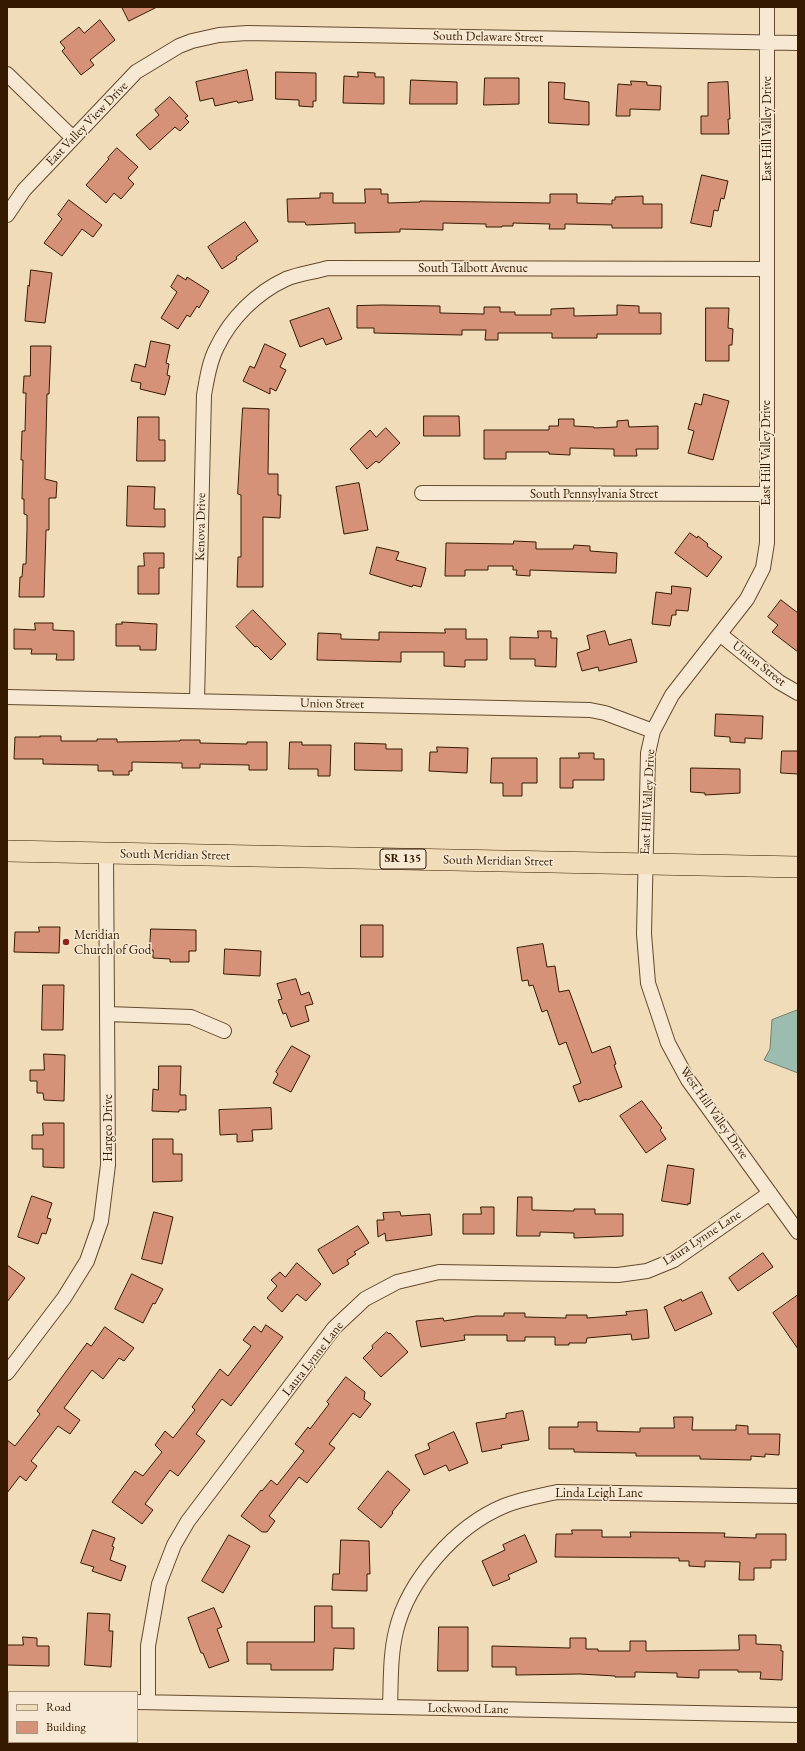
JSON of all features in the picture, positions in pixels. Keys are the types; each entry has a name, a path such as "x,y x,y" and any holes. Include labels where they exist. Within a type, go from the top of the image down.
{"main road":[{"name":"South Meridian Street","path":"7,852 798,867"}],"street":[{"name":"East Hill Valley Drive","path":"645,864 648,752 653,731 672,695 721,635 747,599 763,568 767,543 767,7"},
{"name":"South Delaware Street","path":"179,46 219,35 248,33 798,43"},
{"name":"East Valley View Drive","path":"7,215 24,190 136,72 179,46"},
{"path":"7,74 73,138"},
{"name":"South Talbott Avenue","path":"214,354 235,318 262,293 287,279 328,268 767,269"},
{"name":"Kenova Drive","path":"197,701 204,395 209,367 214,354"},
{"name":"South Pennsylvania Street","path":"422,494 766,494"},
{"name":"Union Street","path":"721,635 779,682 798,693"},
{"name":"Union Street","path":"7,697 590,710 605,713 653,731"},
{"name":"Hargeo Drive","path":"7,1374 64,1298 87,1261 101,1221 108,1165 106,854"},
{"name":"West Hill Valley Drive","path":"645,864 644,934 648,983 668,1043 688,1080 798,1232"},
{"path":"108,1014 191,1017 224,1031"},
{"name":"Laura Lynne Lane","path":"142,1702 148,1646 159,1584 174,1545 188,1521 334,1328 365,1299 397,1282 438,1272 618,1275 647,1271 674,1260 770,1193"},
{"name":"Linda Leigh Lane","path":"390,1707 391,1657 396,1630 406,1603 427,1567 450,1541 474,1523 503,1506 524,1499 557,1492 798,1496"},
{"name":"Lockwood Lane","path":"142,1702 798,1715"}],"shaded area":[{"path":"798,1010 798,1073 764,1060 770,1049 772,1020"}],"building":[{"path":"122,7 157,7 129,21"},
{"path":"100,20 115,40 90,60 94,65 81,75 62,51 65,48 60,42 79,27 84,33"},
{"path":"247,70 253,100 238,103 237,101 215,106 213,98 200,101 196,82"},
{"path":"276,72 316,73 316,101 313,101 313,107 299,106 299,100 276,99"},
{"path":"358,72 375,73 375,77 384,77 384,104 343,103 344,76 358,77"},
{"path":"485,78 519,78 519,104 484,105"},
{"path":"411,80 457,82 457,104 410,104"},
{"path":"631,81 647,82 647,85 661,86 660,110 630,109 630,116 616,116 618,84 631,85"},
{"path":"549,82 565,83 564,99 589,102 589,125 549,123"},
{"path":"728,82 730,119 728,119 729,134 701,134 701,116 708,116 708,83"},
{"path":"170,97 188,116 185,118 189,122 180,131 175,127 150,150 136,135 159,115 155,110"},
{"path":"117,148 138,167 128,178 134,184 121,199 114,193 106,203 86,185"},
{"path":"702,175 728,181 724,199 721,198 718,211 714,210 711,227 691,223"},
{"path":"365,189 381,189 381,194 388,194 388,203 420,201 550,203 550,194 577,194 577,203 612,204 612,200 615,200 615,197 643,196 643,204 662,204 662,228 612,228 612,225 565,224 565,229 549,229 550,224 513,223 513,226 486,227 486,224 443,223 443,230 400,229 400,232 355,233 355,223 306,225 305,222 288,222 287,199 320,198 320,193 333,193 333,203 365,203"},
{"path":"69,200 102,225 93,237 82,229 62,256 44,243 62,219 58,215"},
{"path":"245,222 258,241 236,257 237,259 222,269 208,247"},
{"path":"31,270 52,273 45,323 25,321 28,285 29,286"},
{"path":"178,275 186,280 187,277 209,291 199,308 197,306 190,317 187,315 178,329 161,318 177,292 171,287"},
{"path":"617,305 639,306 639,313 661,313 661,334 597,334 597,338 552,338 552,333 498,333 498,340 485,340 486,330 462,330 462,335 374,333 374,328 357,328 357,306 440,306 440,313 484,314 484,307 500,307 500,312 515,312 515,315 551,315 551,309 574,308 574,316 617,315"},
{"path":"329,308 342,339 326,345 323,338 300,347 290,321"},
{"path":"706,308 729,308 728,328 733,329 732,345 729,345 729,361 706,361"},
{"path":"151,341 170,345 166,363 169,364 167,375 170,376 165,395 140,389 141,383 131,381 135,364 145,367"},
{"path":"265,344 286,354 280,367 286,370 276,391 270,388 270,394 243,381 250,366 254,368"},
{"path":"31,346 51,346 49,394 47,394 45,479 57,482 56,498 49,498 49,530 46,530 44,597 19,597 20,577 22,577 23,564 26,564 27,529 27,515 24,514 24,499 22,499 22,431 25,431 26,393 23,393 24,376 30,376"},
{"path":"704,394 729,401 713,460 688,453 694,431 688,429 695,403 701,405"},
{"path":"243,408 269,409 268,474 278,474 278,495 281,495 280,518 263,517 263,587 237,587 238,557 241,557 241,495 238,494"},
{"path":"424,416 459,416 460,436 424,436"},
{"path":"138,417 159,417 159,440 165,440 165,461 137,461"},
{"path":"559,419 574,419 574,426 594,428 617,427 617,421 628,420 629,427 658,426 658,449 636,449 637,456 614,456 614,449 570,448 570,455 549,454 549,452 506,452 506,459 484,459 484,430 549,430 549,426 558,426"},
{"path":"386,428 400,443 379,463 376,461 367,469 350,449 370,430 376,437"},
{"path":"359,483 368,530 344,534 336,487"},
{"path":"128,486 155,487 154,509 165,509 165,527 127,526"},
{"path":"690,533 697,538 698,536 708,544 707,546 722,557 707,577 675,553"},
{"path":"514,541 536,542 536,549 573,549 574,545 590,546 590,551 617,553 616,573 530,570 530,576 516,575 517,570 513,570 513,566 488,566 488,570 465,570 465,576 445,576 446,543 513,544"},
{"path":"377,547 399,552 396,560 426,568 421,587 413,585 412,587 370,574"},
{"path":"144,553 164,553 164,568 159,568 159,594 138,594 138,566 144,566"},
{"path":"672,586 691,588 688,611 676,610 676,615 672,615 670,626 652,624 656,592 671,594"},
{"path":"781,600 798,613 798,652 772,632 778,625 768,617"},
{"path":"253,610 286,644 271,660 257,646 255,647 236,627"},
{"path":"122,622 157,624 156,650 140,650 140,646 116,646 116,624 122,624"},
{"path":"35,623 53,623 53,630 74,631 74,660 56,660 57,654 31,654 32,649 14,649 14,629 35,630"},
{"path":"445,629 466,629 466,639 487,639 487,660 465,660 465,667 444,666 444,652 401,652 401,662 317,660 318,633 341,634 341,639 379,640 379,632 445,633"},
{"path":"538,631 551,631 551,638 557,638 556,667 535,666 535,659 510,659 510,637 538,638"},
{"path":"605,631 609,645 631,639 637,662 599,671 598,667 582,671 577,653 590,649 587,636"},
{"path":"716,714 763,716 762,739 745,738 745,743 730,742 730,737 715,736"},
{"path":"61,736 61,741 97,741 97,739 117,739 117,742 200,740 200,743 247,744 247,742 267,742 267,770 249,770 249,765 200,764 200,768 182,768 182,763 132,762 132,771 129,771 129,775 113,775 113,771 98,771 98,765 43,764 43,759 14,759 15,737"},
{"path":"290,742 302,742 302,745 331,745 330,776 318,776 318,769 289,769"},
{"path":"355,743 386,744 386,749 402,749 402,771 355,770"},
{"path":"437,747 468,748 467,773 429,771 430,752 437,752"},
{"path":"782,751 798,751 798,774 781,773"},
{"path":"579,753 594,753 594,759 604,759 604,780 573,780 573,788 560,788 560,758 579,758"},
{"path":"492,758 537,758 537,783 522,783 522,796 503,796 503,783 491,783"},
{"path":"691,768 740,769 740,793 705,795 705,793 691,792"},
{"path":"361,925 383,925 383,957 361,957"},
{"path":"39,927 60,927 59,953 14,952 15,932 39,932"},
{"path":"151,929 196,930 196,951 189,951 189,962 170,962 170,959 153,958 153,950 150,950"},
{"path":"543,944 547,967 555,966 559,992 569,990 592,1053 610,1046 616,1064 614,1065 622,1087 579,1102 573,1086 581,1083 566,1042 559,1045 547,1010 542,1012 533,985 529,986 528,980 522,981 517,948"},
{"path":"225,949 261,951 260,976 224,974"},
{"path":"296,979 301,995 309,992 313,1004 305,1006 309,1021 291,1027 286,1013 283,1014 278,1000 282,999 277,984"},
{"path":"43,985 64,985 63,1030 42,1030"},
{"path":"292,1046 310,1056 291,1092 273,1083 278,1074 276,1072"},
{"path":"44,1054 65,1055 64,1101 44,1100 43,1093 37,1093 37,1081 30,1081 30,1070 44,1070"},
{"path":"159,1066 181,1066 180,1095 186,1095 186,1110 179,1110 179,1112 152,1111 153,1089 158,1090"},
{"path":"642,1101 662,1128 660,1130 666,1139 646,1153 620,1116"},
{"path":"271,1108 272,1129 252,1130 253,1141 237,1142 237,1134 220,1135 219,1110"},
{"path":"43,1123 64,1123 64,1168 43,1167 43,1149 32,1149 32,1135 43,1135"},
{"path":"153,1139 173,1139 173,1154 182,1154 182,1181 153,1182"},
{"path":"668,1165 694,1169 690,1204 688,1203 688,1205 662,1201"},
{"path":"32,1196 52,1203 47,1218 51,1219 46,1234 42,1233 38,1244 18,1237"},
{"path":"518,1197 532,1197 532,1210 574,1211 574,1209 595,1209 595,1214 623,1214 623,1236 574,1238 574,1233 540,1232 540,1236 517,1236"},
{"path":"481,1207 494,1207 494,1234 463,1234 463,1214 481,1214"},
{"path":"154,1212 173,1217 162,1264 142,1259"},
{"path":"400,1212 401,1216 430,1214 432,1235 386,1241 385,1233 378,1237 377,1220 384,1220 383,1213"},
{"path":"358,1226 369,1243 354,1252 356,1254 347,1260 349,1264 333,1274 318,1250"},
{"path":"763,1253 773,1267 738,1291 729,1278"},
{"path":"297,1263 321,1284 306,1301 297,1294 282,1312 267,1298 277,1286 271,1280 280,1272 285,1277"},
{"path":"7,1265 25,1278 7,1302"},
{"path":"132,1274 163,1289 155,1304 153,1303 143,1323 115,1309"},
{"path":"702,1292 712,1314 675,1331 664,1307"},
{"path":"798,1295 798,1349 773,1313"},
{"path":"647,1310 649,1338 632,1340 631,1334 587,1338 586,1343 569,1343 569,1345 555,1345 555,1337 525,1337 525,1341 507,1341 507,1335 464,1335 465,1340 421,1347 416,1321 443,1318 444,1321 476,1316 504,1316 504,1313 525,1313 525,1317 566,1318 566,1315 587,1315 587,1318 627,1315 626,1312"},
{"path":"266,1325 283,1337 231,1406 222,1399 196,1434 205,1441 178,1476 170,1470 145,1504 153,1510 142,1524 112,1502 135,1471 143,1476 162,1452 155,1445 165,1431 173,1438 195,1410 192,1407 220,1369 228,1376 251,1346 243,1340 254,1326 261,1332"},
{"path":"105,1327 134,1348 124,1361 119,1358 103,1379 92,1370 64,1408 80,1420 70,1434 58,1426 31,1461 37,1466 26,1481 20,1476 7,1493 7,1440 15,1446 40,1414 37,1411 87,1343 91,1346"},
{"path":"387,1332 389,1334 390,1333 408,1352 381,1377 363,1358 373,1348 372,1346"},
{"path":"346,1377 365,1392 364,1399 371,1404 360,1418 353,1413 329,1444 335,1448 307,1483 299,1477 269,1516 275,1521 267,1532 262,1532 241,1516 261,1490 262,1491 271,1480 277,1485 304,1451 295,1444 308,1427 310,1429 329,1404 327,1402"},
{"path":"523,1411 529,1440 501,1445 502,1448 482,1452 476,1423 506,1418 506,1414"},
{"path":"674,1417 693,1417 692,1430 736,1430 736,1425 748,1426 748,1434 780,1434 779,1455 765,1454 765,1457 751,1456 751,1460 700,1459 700,1456 636,1456 636,1453 574,1452 574,1449 549,1449 549,1427 578,1427 578,1422 597,1422 597,1431 640,1432 640,1428 674,1428"},
{"path":"454,1432 468,1463 449,1471 446,1465 424,1475 415,1455 430,1449 428,1444"},
{"path":"388,1471 410,1490 381,1528 358,1509"},
{"path":"93,1530 115,1538 110,1560 126,1566 121,1581 92,1571 94,1567 81,1563"},
{"path":"572,1530 602,1530 602,1537 631,1537 630,1532 725,1533 724,1537 756,1538 756,1534 786,1534 786,1560 771,1560 771,1568 754,1568 754,1580 739,1580 740,1562 705,1561 705,1567 689,1566 689,1561 679,1561 679,1558 555,1557 556,1534 572,1534"},
{"path":"229,1535 250,1546 223,1593 202,1581"},
{"path":"525,1535 537,1562 508,1575 510,1579 493,1586 482,1561 505,1550 503,1545"},
{"path":"341,1540 369,1541 370,1574 367,1574 367,1591 332,1590 333,1574 339,1574"},
{"path":"315,1606 332,1606 332,1628 354,1628 354,1649 334,1648 333,1670 271,1670 271,1664 247,1664 247,1642 314,1642"},
{"path":"214,1608 222,1627 217,1629 229,1661 209,1668 203,1653 201,1653 188,1618"},
{"path":"88,1613 110,1614 109,1631 113,1631 111,1667 85,1665"},
{"path":"439,1627 468,1627 468,1671 438,1671"},
{"path":"739,1635 756,1635 756,1644 781,1645 781,1651 783,1651 782,1680 760,1679 761,1672 738,1672 738,1670 699,1670 699,1678 677,1677 677,1673 635,1672 635,1677 615,1677 580,1674 516,1675 516,1667 492,1667 492,1646 570,1648 570,1638 586,1638 586,1649 598,1649 598,1651 630,1651 630,1641 646,1641 646,1651 739,1650"},
{"path":"23,1637 37,1638 37,1646 49,1646 49,1666 7,1665 7,1645 23,1645"}],"place":[{"name":"Meridian Church of God","path":"66,942"}]}
